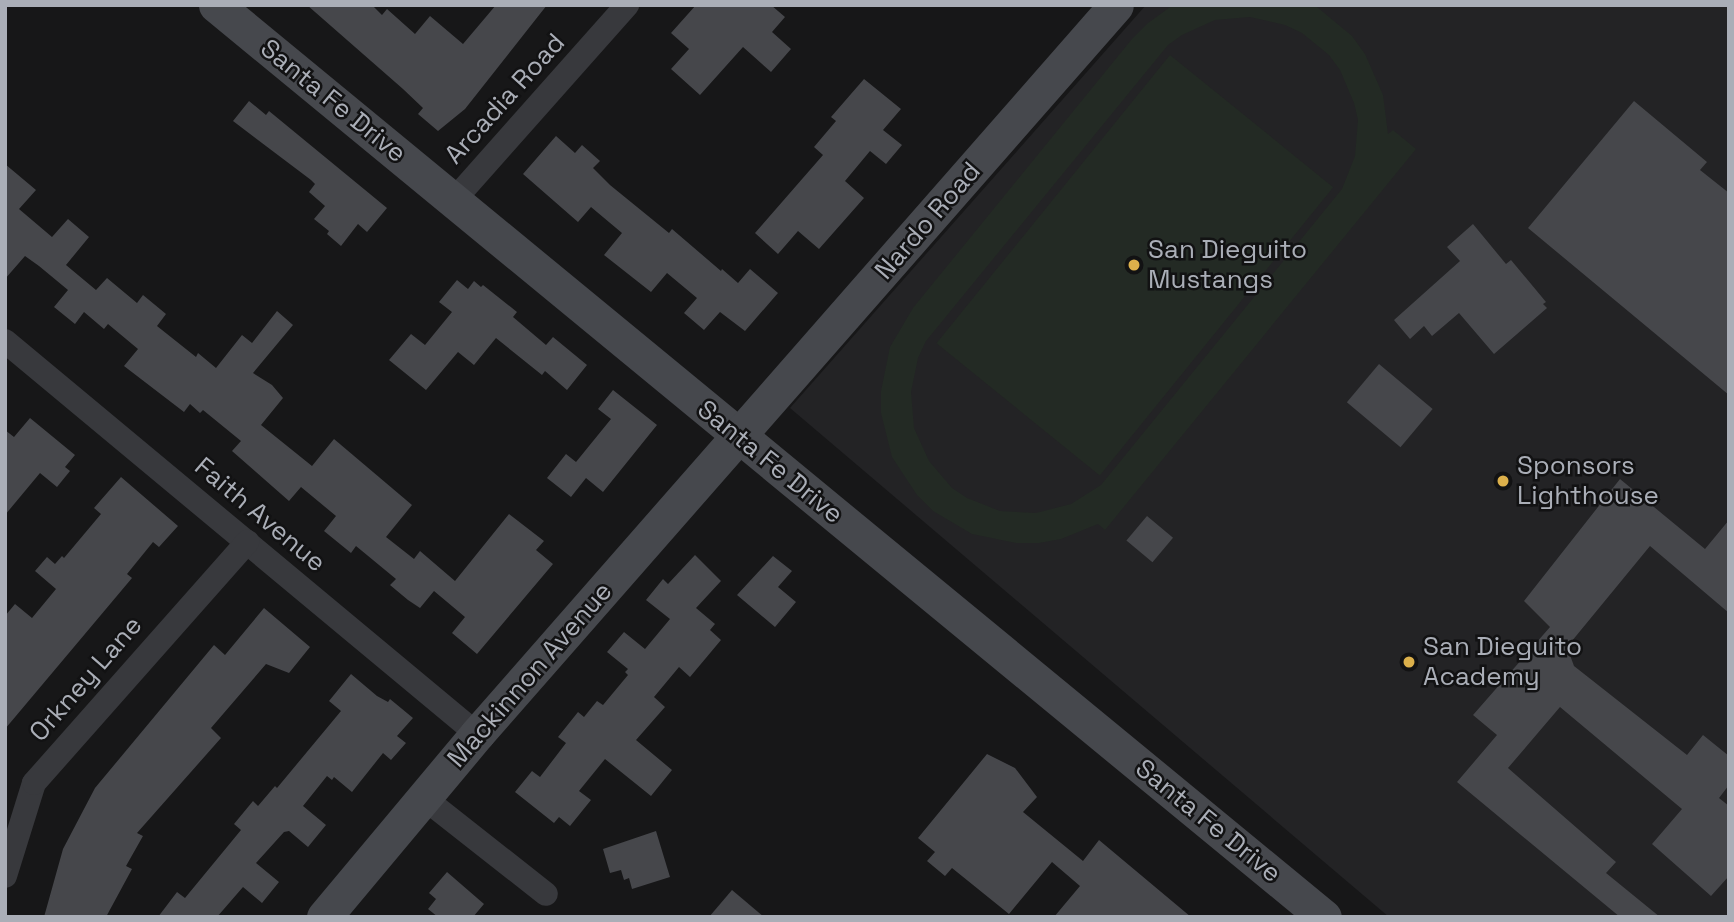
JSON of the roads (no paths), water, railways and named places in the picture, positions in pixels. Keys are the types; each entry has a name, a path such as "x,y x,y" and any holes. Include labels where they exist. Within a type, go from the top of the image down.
{"main road":[{"name":"Santa Fe Drive","path":"216,5 1324,917"},
{"name":"Nardo Road","path":"739,437 1116,5"},
{"name":"Mackinnon Avenue","path":"324,917 477,734 739,437"}],"street":[{"name":"Arcadia Road","path":"454,200 627,5"},
{"name":"Faith Avenue","path":"9,351 247,542 477,734"},
{"name":"Orkney Lane","path":"5,876 34,783 247,542"},
{"path":"424,797 546,894"}],"place":[{"name":"San Dieguito Mustangs","path":"1134,265"},
{"name":"Sponsors Lighthouse","path":"1503,481"},
{"name":"San Dieguito Academy","path":"1409,662"}]}
